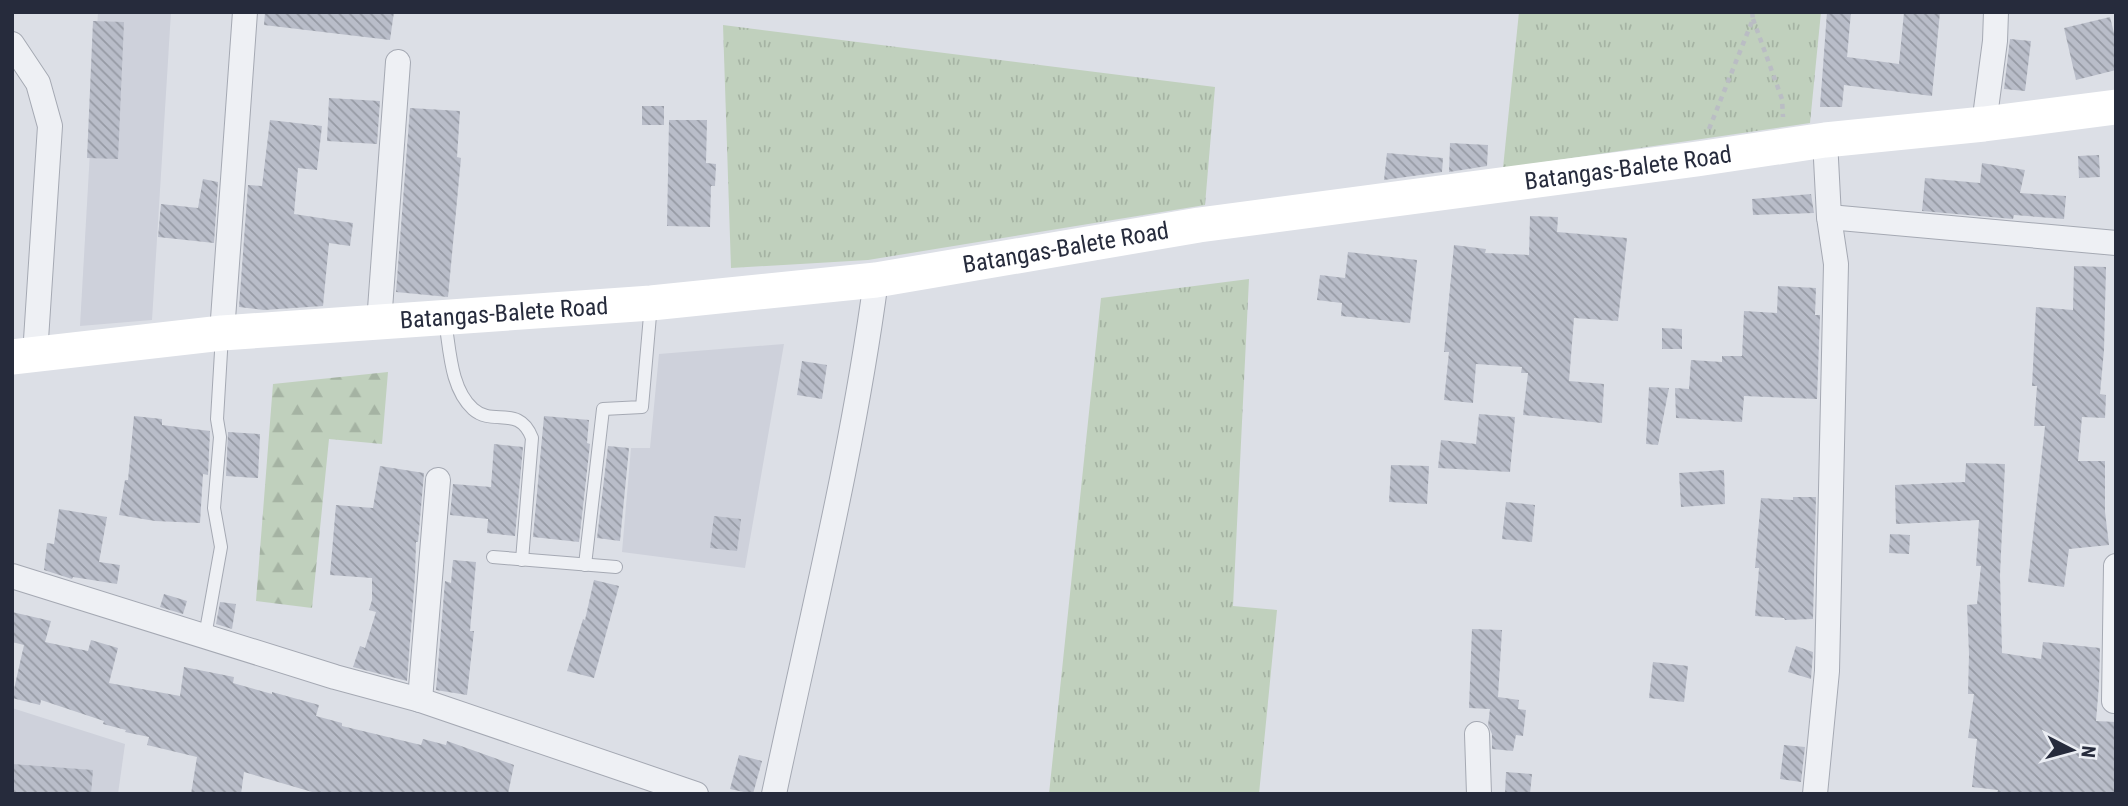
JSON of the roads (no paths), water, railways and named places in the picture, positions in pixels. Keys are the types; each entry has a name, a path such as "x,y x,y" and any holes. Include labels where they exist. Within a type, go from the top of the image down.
{"main road":[{"name":"Batangas-Balete Road","path":"24,356 222,333 651,303 876,280 1199,225 1786,145 2116,107"}],"street":[{"path":"222,333 245,12"},
{"path":"1984,124 1996,12"},
{"path":"12,44 38,82 50,126 24,356"},
{"path":"379,323 398,62"},
{"path":"1815,794 1827,671 1836,264 1829,216 1825,140"},
{"path":"1829,216 2116,243"},
{"path":"774,794 837,507 864,367 876,280"},
{"path":"420,700 438,480"},
{"path":"2114,701 2116,566"},
{"path":"12,576 335,677 420,700 696,794"},
{"path":"1477,734 1479,794"}],"lane":[{"path":"585,565 603,409 642,407 651,303"},
{"path":"444,317 458,388 465,399 473,409 483,414 516,418 527,426 532,438 522,560"},
{"path":"205,636 221,547 214,508 220,437 217,419 222,333"},
{"path":"493,557 616,567"}]}
